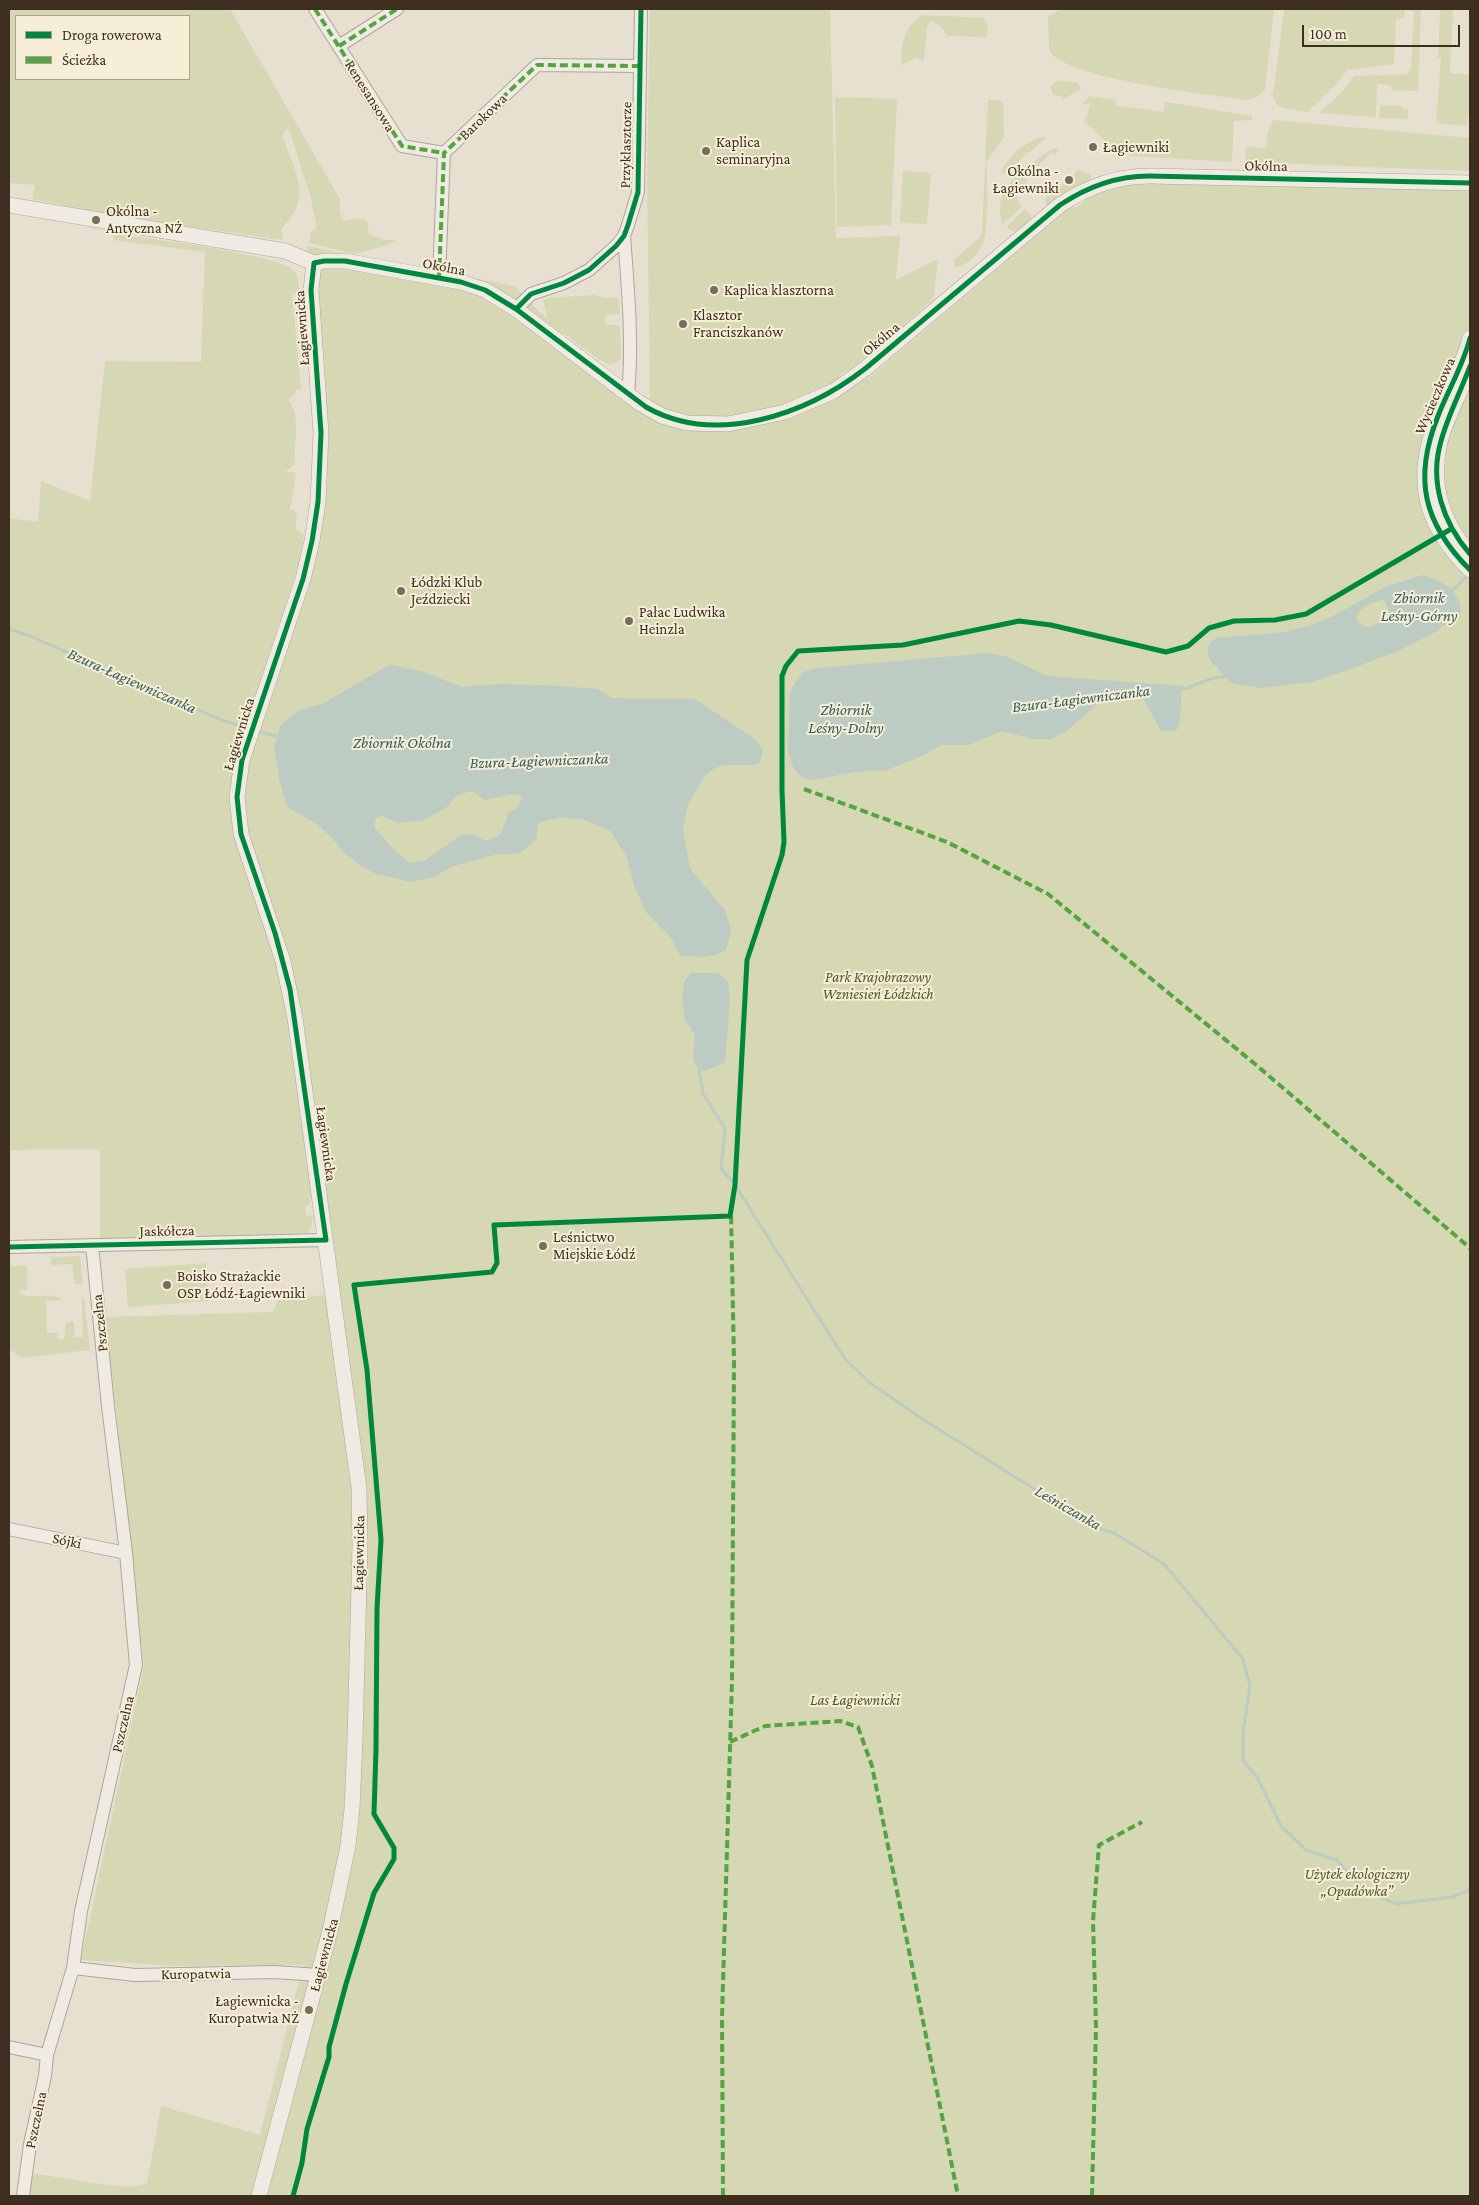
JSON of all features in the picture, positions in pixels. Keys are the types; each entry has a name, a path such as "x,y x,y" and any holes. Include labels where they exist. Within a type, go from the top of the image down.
{"street":[{"name":"Renesansowa","path":"315,9 402,146 444,153"},
{"path":"339,46 397,9"},
{"name":"Przyklasztorze","path":"516,309 531,294 564,284 589,270 608,254 624,236 638,192 641,9"},
{"name":"Barokowa","path":"444,153 538,65 640,66"},
{"path":"439,278 444,153"},
{"name":"Okólna","path":"9,205 285,252 314,263 345,261 476,286 516,309 628,395 662,416 681,422 703,425 728,424 757,419 807,404 834,391 860,372 1060,205 1084,191 1112,181 1150,176 1470,183"},
{"name":"Przyklasztorze","path":"624,236 630,364 628,395"},
{"name":"Łagiewnicka","path":"259,2196 339,1895 352,1809 360,1545 359,1488 290,989 275,933 247,855 238,813 238,781 248,738 303,579 312,541 318,502 321,433 311,290 314,263"},
{"name":"Wycieczkowa","path":"1470,338 1461,367 1438,415 1428,444 1425,463 1428,502 1434,520 1449,546 1470,570"},
{"name":"Wycieczkowa","path":"1470,366 1441,441 1437,479 1444,513 1451,529 1470,554"},
{"name":"Jaskółcza","path":"9,1247 326,1240"},
{"name":"Pszczelna","path":"23,2196 30,2144 46,2076 48,2055 73,1968 81,1911 136,1665 126,1553 108,1406 92,1245"},
{"name":"Sójki","path":"9,1529 126,1553"},
{"name":"Kuropatwia","path":"73,1968 135,1975 274,1972 319,1976"},
{"path":"9,2048 48,2055"}],"green space":[{"path":"9,9 230,9 340,199 340,212 344,221 360,218 367,221 369,234 385,240 396,240 385,246 354,254 309,243 311,232 317,227 311,199 290,132 287,128 282,136 296,173 299,195 297,206 291,218 281,229 283,240 122,217 32,199 35,185 9,183"},
{"name":"Las Łagiewnicki","path":"650,9 830,9 836,238 900,236 896,280 938,259 934,296 930,302 852,368 839,375 840,394 871,376 1068,209 1079,206 1104,185 1131,183 1470,190 1470,2196 28,2196 31,2175 38,2174 111,2185 139,2186 147,2183 161,2106 260,2135 303,1965 172,1966 81,1960 144,1666 106,1317 273,1312 278,1300 325,1295 312,1197 310,1198 310,1204 305,1207 307,1217 313,1215 312,1226 308,1233 100,1238 100,1149 9,1150 9,518 38,522 41,481 90,501 105,361 201,362 205,252 113,240 114,234 239,253 283,265 294,271 297,276 299,293 292,293 301,389 296,389 295,394 288,400 295,414 296,422 295,465 285,471 296,473 290,510 294,509 297,517 295,528 304,535 300,560 280,626 290,606 326,493 307,246 514,286 548,320 543,300 548,298 595,295 606,298 617,297 620,314 605,316 606,325 620,327 621,359 611,364 605,363 560,332 636,406 650,408 647,172"},
{"path":"1061,9 1274,9 1265,90 1255,98 1247,100 1140,84 1081,69 1060,60 1049,50 1048,17"},
{"path":"1284,9 1431,9 1421,10 1418,91 1391,90 1391,85 1377,84 1376,117 1319,113 1342,92 1354,76 1408,74 1411,68 1414,11 1405,10 1404,18 1396,20 1394,64 1347,70 1337,84 1308,112 1282,108 1276,103 1272,95"},
{"path":"1435,9 1453,9 1450,73 1470,75 1470,108 1466,126 1436,123 1441,58 1438,58 1440,11"},
{"path":"923,15 983,18 987,24 987,37 948,36 938,24 931,21 927,28 924,60 915,58 902,65 903,43 907,30 911,24"},
{"path":"1057,81 1077,82 1081,89 1062,100 1061,96 1053,95 1050,86"},
{"path":"1088,96 1116,100 1115,105 1163,112 1166,102 1252,116 1252,120 1234,121 1232,162 1132,156 1115,151 1084,121 1090,104 1086,105 1082,102 1087,100"},
{"path":"835,97 897,99 891,225 837,227"},
{"path":"988,100 999,100 1003,103 1004,137 986,163 987,202 984,240 979,250 968,262 954,267 955,259 982,234"},
{"path":"1380,105 1403,106 1403,109 1408,109 1408,119 1379,118"},
{"path":"1274,120 1470,138 1470,171 1245,162 1246,147 1265,148 1269,128"},
{"path":"1040,137 1046,138 1002,175 1001,172 1004,166 1012,155 1022,146"},
{"path":"1055,148 1059,150 1054,155 1052,152 1025,179 1027,181 1017,195 1022,207 1003,224 1000,217 1000,207 1004,190 1028,166"},
{"path":"1079,170 1091,175 1091,181 1048,207 1045,200 1048,195 1050,197 1063,184 1065,186 1071,181 1069,179 1076,174 1075,172"},
{"path":"903,171 931,173 927,224 900,223"},
{"path":"1025,209 1031,214 1029,222 1015,232 1006,227"},
{"path":"80,1256 83,1284 75,1284 72,1264 51,1265 51,1257"},
{"name":"Boisko Strażackie OSP Łódź-Łagiewniki","path":"206,1263 209,1301 128,1307 125,1269"},
{"path":"27,1265 27,1290 50,1291 22,1290 18,1292 28,1296 56,1296 61,1298 61,1300 46,1301 47,1333 57,1333 58,1339 64,1339 66,1323 72,1321 74,1322 74,1337 83,1337 82,1301 84,1297 90,1350 22,1358 9,1349 9,1266"}],"water":[{"name":"Zbiornik Leśny-Górny","path":"1423,575 1449,587 1457,597 1461,612 1435,632 1400,650 1312,682 1261,688 1231,683 1210,660 1207,650 1210,642 1217,638 1284,632 1312,625 1333,616 1387,586","holes":["1384,600 1389,609 1387,620 1368,627 1358,623 1356,616 1362,609 1372,603"]},
{"name":"Zbiornik Leśny-Dolny","path":"989,653 1008,657 1047,676 1183,686 1177,730 1161,731 1142,696 1101,700 1067,731 1051,739 1032,739 1002,731 969,745 941,745 920,757 887,770 854,772 814,780 801,777 793,767 788,751 790,691 803,672 817,668"},
{"name":"Zbiornik Okólna","path":"393,665 424,672 462,687 500,684 563,686 597,689 612,698 695,699 756,740 763,750 760,763 754,765 722,765 706,774 688,804 683,830 690,869 725,910 731,930 726,950 704,957 680,955 671,938 646,912 635,888 626,855 610,831 582,819 561,817 538,823 536,840 520,853 493,855 451,867 434,877 411,882 374,873 360,865 345,854 318,825 287,807 280,783 274,746 281,725 300,710 324,703 387,666","holes":["472,791 485,800 514,794 523,796 517,809 509,812 501,834 486,841 473,834 461,835 424,861 410,863 393,849 374,827 376,818 382,816 399,823 422,821 446,808 457,795"]},
{"path":"691,973 718,973 728,981 730,999 725,1062 705,1071 695,1065 693,1056 694,1034 686,1021 684,1012 684,982"}],"waterway":[{"name":"Bzura-Łagiewniczanka","path":"1451,592 1466,577"},
{"name":"Bzura-Łagiewniczanka","path":"9,629 30,636 224,721 248,728"},
{"name":"Bzura-Łagiewniczanka","path":"1178,689 1188,688 1210,679 1227,676"},
{"name":"Bzura-Łagiewniczanka","path":"257,731 279,737"},
{"name":"Leśniczanka","path":"699,1069 703,1094 725,1128 721,1168 735,1185 845,1359 869,1382 924,1420 1095,1527 1114,1533 1164,1564 1243,1659 1250,1686 1243,1733 1243,1761 1257,1777 1281,1826 1306,1850 1337,1860 1363,1889 1396,1904 1452,1897 1470,1890"}],"marked path":[{"path":"315,9 402,146 444,153"},
{"path":"339,46 397,9"},
{"path":"439,278 444,153 537,65 640,66"},
{"path":"804,789 947,842 1048,894 1255,1064 1470,1248"},
{"path":"723,2196 722,2017 732,1681 734,1362 731,1212"},
{"path":"730,1742 765,1726 840,1721 858,1727 872,1766 958,2196"},
{"path":"1092,2196 1096,2027 1093,1921 1099,1845 1142,1822"}],"cycle path":[{"path":"516,309 531,294 564,283 589,270 616,246 624,236 638,192 641,9"},
{"path":"9,1247 326,1240 290,989 275,933 241,834 237,797 242,760 303,579 312,541 318,502 321,433 311,290 314,263 345,261 461,282 485,290 516,309 646,407 673,419 702,424 731,424 760,420 789,411 817,399 842,385 866,368 1060,205 1081,193 1114,180 1149,176 1470,183"},
{"path":"1470,338 1430,438 1425,480 1427,499 1433,517 1442,535 1470,570"},
{"path":"1470,366 1444,431 1438,456 1437,472 1438,487 1446,515 1452,529 1470,554"},
{"path":"293,2196 302,2163 307,2129 329,2057 329,2047 346,1984 374,1893 394,1859 394,1848 374,1814 377,1608 381,1540 367,1370 354,1285 492,1272 497,1263 494,1225 730,1216 735,1185 747,960 782,855 784,842 782,676 786,666 798,651 903,645 1019,621 1051,625 1166,652 1188,646 1209,628 1234,621 1275,620 1306,614 1451,529"}],"place":[{"name":"Łagiewniki","path":"1093,147"},
{"name":"Kaplica seminaryjna","path":"706,151"},
{"name":"Okólna - Łagiewniki","path":"1069,180"},
{"name":"Okólna - Antyczna NŻ","path":"96,220"},
{"name":"Kaplica klasztorna","path":"714,290"},
{"name":"Klasztor Franciszkanów","path":"683,324"},
{"name":"Łódzki Klub Jeździecki","path":"401,591"},
{"name":"Pałac Ludwika Heinzla","path":"629,621"},
{"name":"Leśnictwo Miejskie Łódź","path":"543,1246"},
{"name":"Boisko Strażackie OSP Łódź-Łagiewniki","path":"167,1285"},
{"name":"Łagiewnicka - Kuropatwia NŻ","path":"309,2010"}],"park label":[{"name":"Park Krajobrazowy Wzniesień Łódzkich","path":"878,986"},
{"name":"Użytek ekologiczny „Opadówka”","path":"1357,1882"}]}
